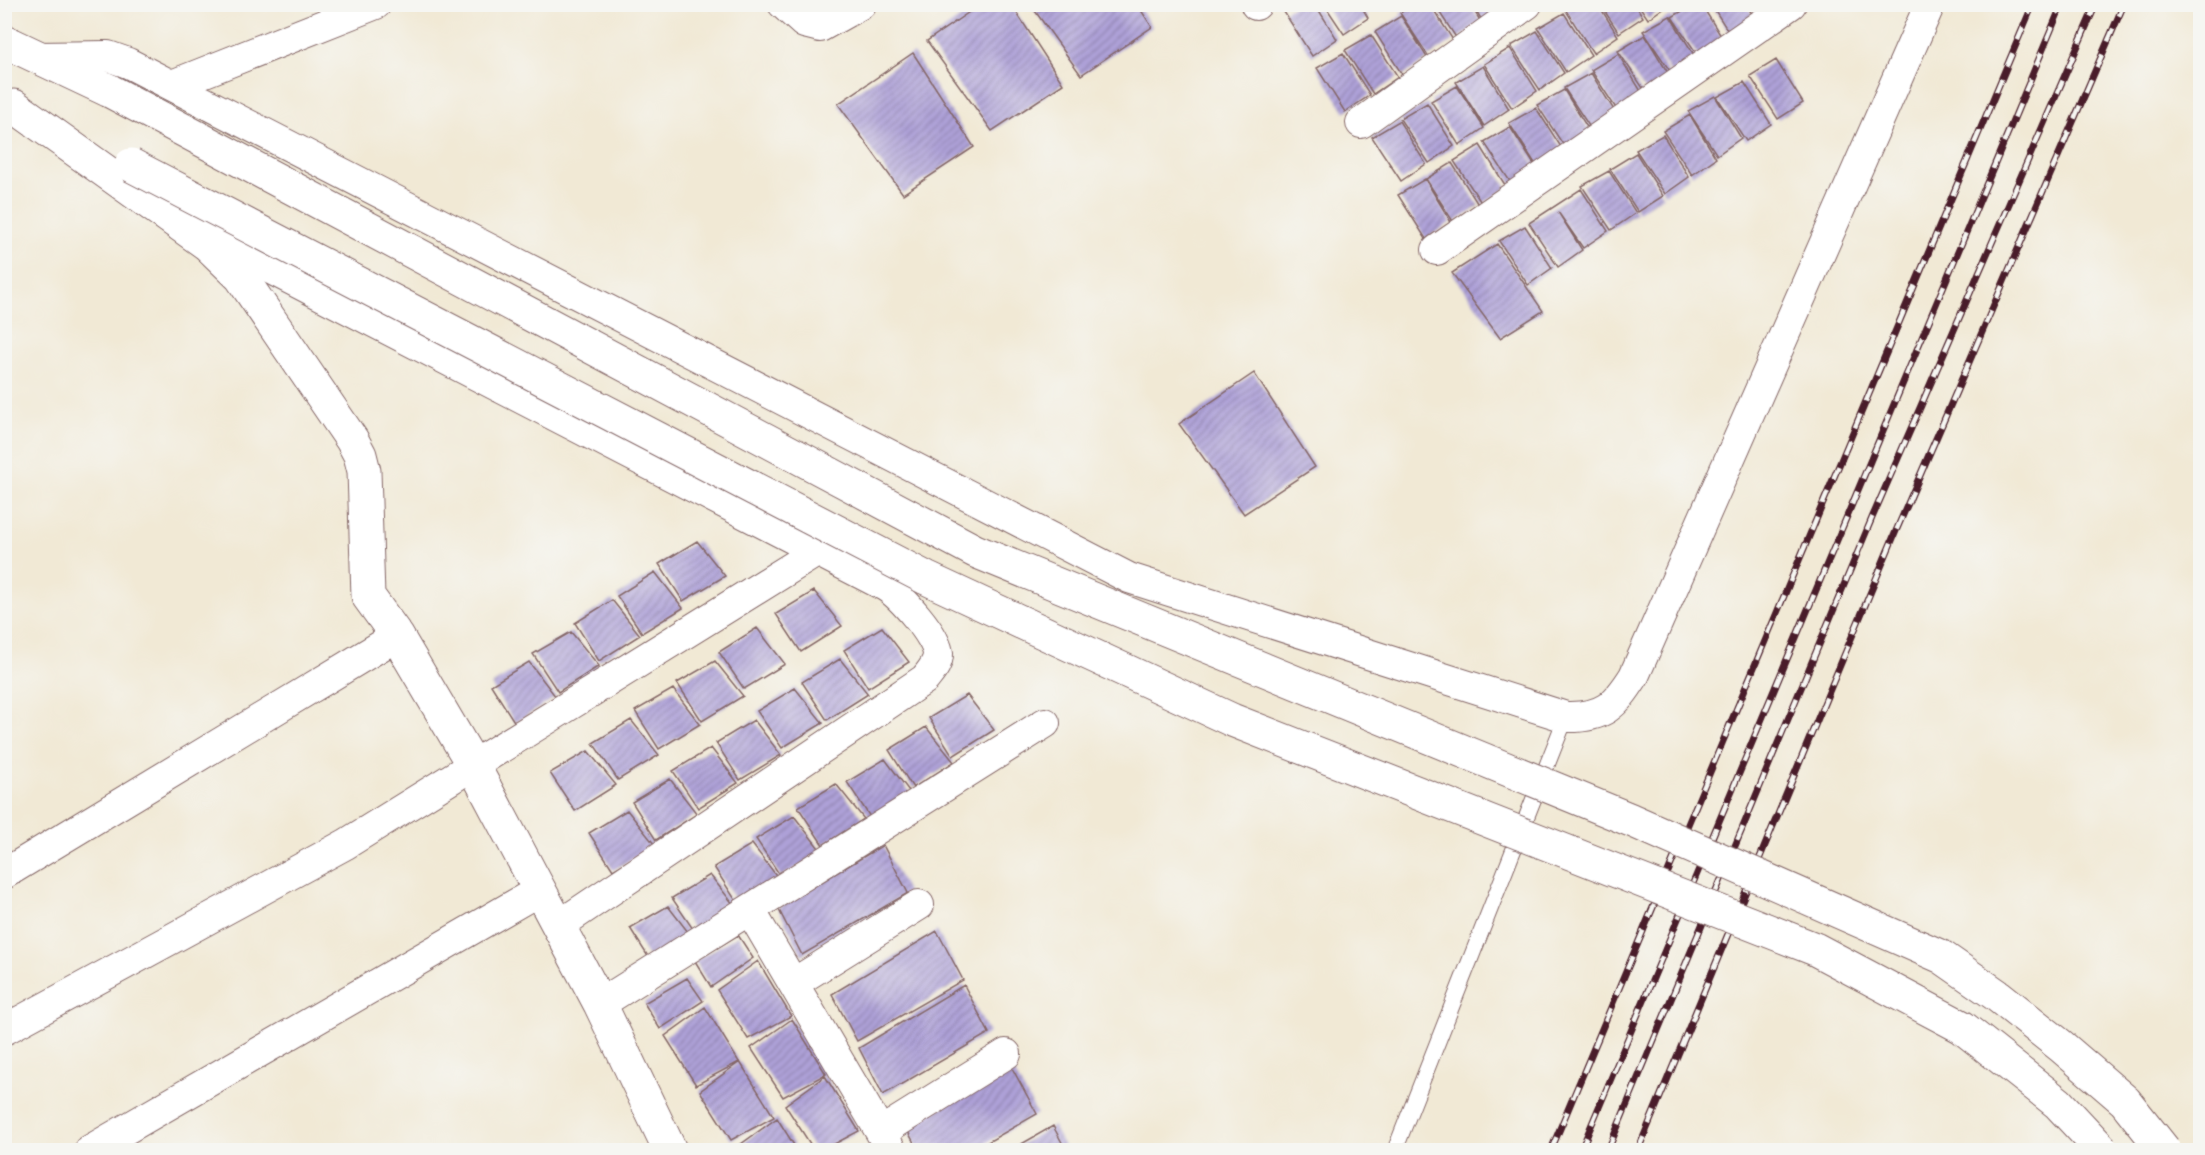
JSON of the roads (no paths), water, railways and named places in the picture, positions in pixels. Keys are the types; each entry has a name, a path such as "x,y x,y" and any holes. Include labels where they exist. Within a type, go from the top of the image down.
{"street":[{"path":"172,85 376,4"},
{"path":"783,4 804,23 820,27 861,4"},
{"path":"1361,123 1527,4"},
{"path":"37,57 108,56 128,63 1129,578 1566,717 1587,718 1607,710 1621,696 1635,676 1929,4"},
{"path":"1437,250 1785,7"},
{"path":"4,41 110,91 975,551 1631,820 1942,957 1998,996 2125,1101 2164,1150"},
{"path":"9,104 958,592 1232,720 1815,949 1962,1027 2058,1103 2102,1150"},
{"path":"9,104 207,244 240,277 352,440 360,455 364,471 368,596 397,636 472,765 600,1004 670,1150"},
{"path":"161,212 895,591 935,642 938,655 935,667 925,679 558,926"},
{"path":"4,1030 346,844 818,551"},
{"path":"4,874 397,636"},
{"path":"600,1004 1045,723"},
{"path":"90,1150 540,890"},
{"path":"794,984 919,905"},
{"path":"750,910 886,1145 1006,1054"}],"lane":[{"path":"1395,1150 1566,717"}],"railway":[{"path":"1551,1150 2033,4"},
{"path":"1581,1150 2062,4"},
{"path":"1608,1150 1872,518 2096,4"},
{"path":"1638,1150 1896,531 2124,4"}]}
